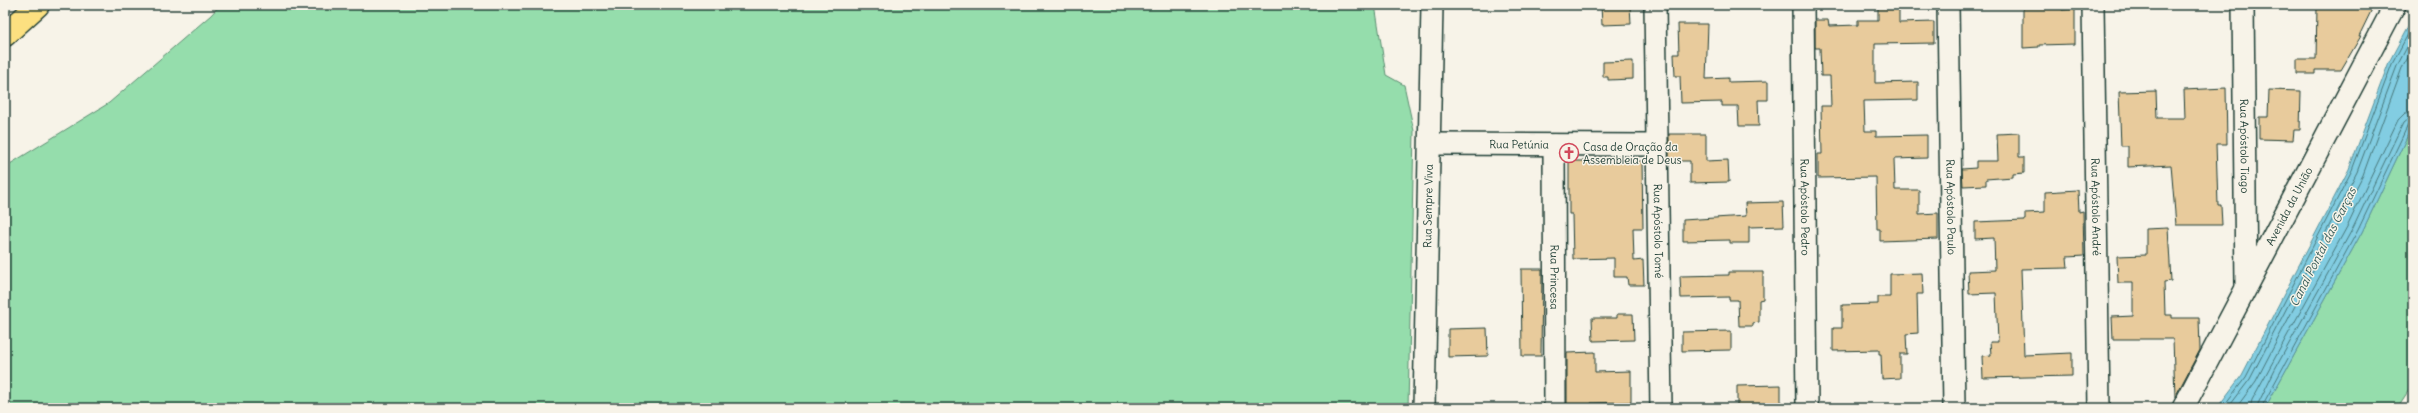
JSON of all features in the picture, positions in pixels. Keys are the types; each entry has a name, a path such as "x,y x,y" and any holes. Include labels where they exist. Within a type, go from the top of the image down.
{"main road":[{"path":"5,35 38,5"}],"street":[{"name":"Rua Sempre Viva","path":"1424,408 1432,5"},
{"name":"Rua Apóstolo Tomé","path":"1655,5 1661,408"},
{"name":"Rua Apóstolo Pedro","path":"1802,5 1807,408"},
{"name":"Rua Apóstolo Paulo","path":"1948,5 1954,408"},
{"name":"Rua Apóstolo André","path":"2093,5 2099,408"},
{"name":"Rua Apóstolo Tiago","path":"2243,5 2246,288"},
{"name":"Avenida da União","path":"2183,408 2395,5"},
{"name":"Rua Petúnia","path":"1430,144 1657,145"},
{"name":"Rua Princesa","path":"1554,145 1555,408"}],"green space":[{"path":"220,5 1375,5 1386,75 1404,85 1414,131 1408,408 5,408 5,167 109,103 211,15"},
{"path":"2413,124 2413,384 2397,408 2265,408 2362,232"}],"water":[{"name":"Canal Pontal das Garças","path":"2413,17 2413,124 2362,232 2265,408 2217,408 2242,375 2349,169 2389,62"}],"building":[{"path":"1601,5 1630,5 1631,24 1602,25"},
{"path":"1878,5 1899,5 1899,23 1934,22 1934,43 1875,44 1875,83 1918,82 1918,100 1864,101 1865,131 1876,131 1876,136 1927,135 1927,158 1894,159 1895,190 1919,190 1919,214 1938,213 1938,239 1880,241 1880,229 1877,229 1876,177 1818,178 1818,154 1822,154 1821,106 1831,106 1830,76 1821,76 1820,48 1815,48 1815,20 1828,20 1829,26 1858,25 1858,20 1878,20"},
{"path":"2023,5 2061,5 2062,10 2075,9 2075,44 2039,45 2039,47 2023,48"},
{"path":"2332,5 2374,5 2359,36 2361,36 2341,70 2315,70 2315,74 2297,74 2297,59 2316,59 2317,7 2332,8"},
{"path":"1678,24 1708,24 1706,79 1728,78 1728,82 1768,81 1768,100 1758,100 1759,126 1739,126 1738,106 1722,106 1722,102 1681,103 1680,76 1675,76 1674,54 1679,54"},
{"path":"1633,61 1633,79 1608,80 1608,77 1603,77 1603,62"},
{"path":"2226,88 2227,144 2216,144 2218,205 2221,205 2222,225 2176,225 2171,165 2128,167 2128,146 2121,146 2119,92 2156,91 2157,118 2185,118 2184,90"},
{"path":"2269,90 2301,91 2300,130 2294,130 2293,140 2259,139 2259,117 2268,117"},
{"path":"2019,133 2019,157 2024,157 2024,173 2013,174 2013,177 1986,179 1986,185 1963,186 1962,169 1976,168 1976,161 1998,161 1997,134"},
{"path":"1669,134 1706,134 1706,161 1728,160 1729,182 1690,183 1690,161 1669,161"},
{"path":"1569,161 1642,161 1643,228 1633,228 1634,261 1643,260 1644,285 1628,285 1627,277 1614,277 1614,258 1573,259 1572,214 1569,214"},
{"path":"2078,190 2079,212 2083,211 2084,256 2067,257 2068,268 2021,269 2024,355 2072,353 2072,376 1983,378 1982,356 1991,355 1990,342 1998,342 1996,293 1969,294 1968,271 1995,270 1994,238 1975,239 1975,222 2025,220 2025,213 2045,212 2045,192"},
{"path":"1783,202 1784,226 1749,227 1749,243 1730,243 1730,240 1683,241 1683,220 1746,216 1745,203"},
{"path":"2168,228 2171,281 2164,282 2165,315 2172,315 2172,318 2199,318 2200,350 2175,397 2173,339 2113,339 2112,317 2133,316 2133,283 2118,283 2117,256 2146,255 2146,229"},
{"path":"1521,269 1542,269 1541,356 1522,356"},
{"path":"1729,272 1763,272 1763,299 1759,300 1759,322 1753,323 1753,326 1739,326 1738,300 1729,300 1729,297 1681,298 1680,276 1729,275"},
{"path":"1922,273 1923,294 1917,294 1918,333 1906,334 1907,354 1900,354 1900,378 1882,379 1881,354 1879,354 1879,350 1833,351 1833,328 1842,328 1842,305 1878,304 1878,297 1890,297 1890,274"},
{"path":"1617,314 1633,314 1634,340 1593,341 1592,318 1617,318"},
{"path":"1487,328 1488,356 1448,357 1448,329"},
{"path":"1731,331 1731,350 1682,351 1682,332"},
{"path":"1595,352 1595,372 1631,371 1631,402 1591,403 1591,408 1567,408 1567,353"},
{"path":"1781,385 1781,406 1737,407 1737,386"}],"place":[{"name":"Casa de Oração da Assembleia de Deus","path":"1569,153"}]}
